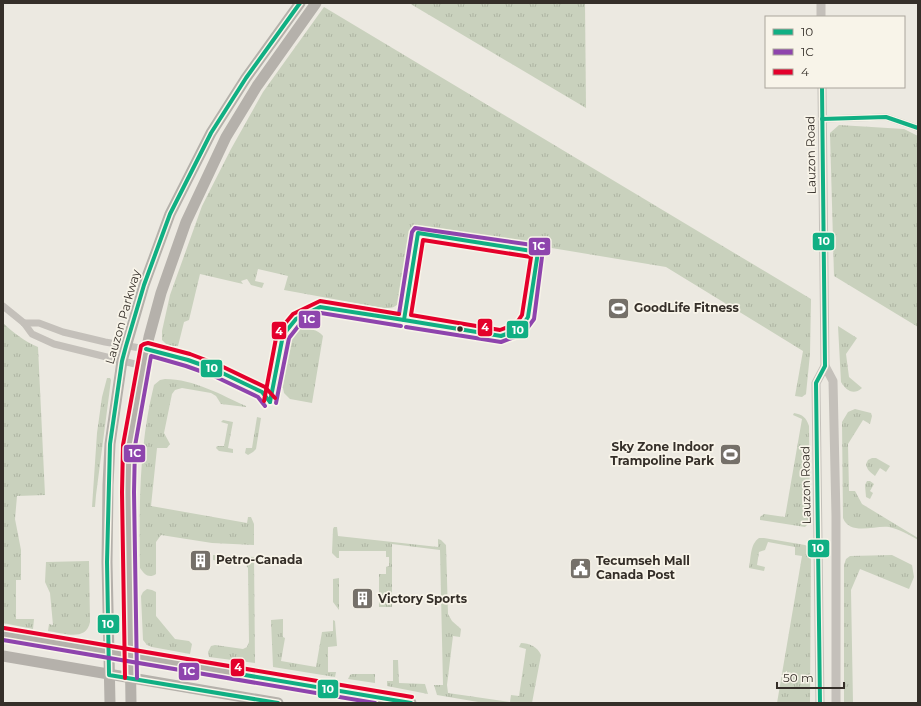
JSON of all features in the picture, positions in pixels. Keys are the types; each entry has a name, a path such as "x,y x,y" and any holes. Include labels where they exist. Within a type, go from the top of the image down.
{"main road":[{"name":"Lauzon Parkway","path":"110,703 107,562 108,485 110,444 122,361 126,346 144,285 170,214 207,139 246,78 300,3"},
{"path":"131,703 128,492 129,445 146,349 161,293 186,222 226,137 257,86 316,3"},
{"path":"3,634 412,703"},
{"path":"3,656 278,703"}],"street":[{"path":"821,3 822,16"},
{"name":"Lauzon Road","path":"822,88 825,366 833,381 836,522 836,703"},
{"path":"822,119 886,117 918,128"},
{"path":"3,306 24,323 32,334 54,344 143,366"},
{"path":"24,323 39,323 63,332 105,342 146,349"},
{"name":"Lauzon Road","path":"820,703 816,383 825,366"}],"green space":[{"path":"409,3 585,3 586,108"},
{"path":"324,7 811,299 810,354 806,394 802,397 795,396 803,351 666,267 413,225 401,301 391,308 383,308 284,290 288,276 258,269 255,281 264,283 262,288 251,285 247,279 241,281 243,284 200,274 189,320 184,322 178,346 170,346 166,344 162,340 162,331 170,295 202,206 231,149 263,92"},
{"path":"839,125 904,129 918,136 918,327 834,276 830,133"},
{"path":"3,323 19,336 38,347 45,495 17,496 15,519 21,550 21,580 16,580 16,619 34,619 33,629 3,623"},
{"path":"838,326 857,338 846,354 849,377 862,388 856,392 847,390 841,382"},
{"path":"300,327 316,331 323,336 312,403 290,399 284,393 283,388 281,388 290,335 292,331"},
{"path":"107,378 110,378 111,380 95,507 92,507 97,433 102,397"},
{"path":"165,379 197,385 246,407 221,404 216,396 211,393 182,388 175,390 172,394 164,433 170,444 167,448 157,448 151,506 247,523 248,517 251,517 254,524 254,545 212,543 161,535 156,542 156,574 149,576 140,568 141,476 145,430 154,385 160,380"},
{"path":"855,409 871,413 872,416 870,424 863,420 848,444 849,491 855,491 862,504 918,538 918,540 908,534 889,527 851,527 843,518 842,422 848,412"},
{"path":"794,413 804,417 809,426 810,518 805,527 760,520 760,517 764,514 785,517 802,419 793,415"},
{"path":"257,417 261,418 256,449 248,455 245,453 246,448 252,448"},
{"path":"223,420 233,422 228,448 233,449 233,453 219,451 216,448 217,446 224,446 228,424 221,422"},
{"path":"876,458 890,466 886,472 880,468 875,476 870,472 866,464 868,460"},
{"path":"867,481 874,484 870,491 873,493 870,499 866,497 865,485"},
{"path":"334,527 337,527 338,536 438,547 438,539 441,540 446,545 448,614 452,621 461,629 460,637 453,636 447,685 448,693 510,702 511,695 519,696 526,649 519,647 521,643 524,643 535,648 541,655 532,703 484,703 437,695 434,685 443,685 440,550 392,544 392,607 379,607 379,574 386,574 386,567 389,566 389,557 386,557 386,551 339,551 339,558 337,558 332,553"},
{"path":"759,538 805,545 810,548 810,703 777,703 802,556 795,555 795,547 768,542 765,550 759,552 757,565 765,567 764,571 749,568 752,547"},
{"path":"213,555 254,557 255,663 209,657 208,652 211,646 215,645 243,649 247,647 249,642 248,568 245,564 213,560"},
{"path":"892,555 912,565 914,577 909,589 860,569 851,590 853,703 844,703 844,565 846,559 850,556"},
{"path":"89,561 90,622 88,628 84,632 74,635 48,631 49,624 53,625 50,593 45,582 46,562"},
{"path":"339,578 339,610 333,602 333,579"},
{"path":"147,589 156,592 156,616 175,639 189,641 192,644 190,654 152,647 147,645 143,640 141,596"},
{"path":"283,619 283,637 285,638 281,661 316,667 322,632 333,631 333,620 335,621 337,646 328,647 328,672 336,672 335,677 273,667 271,620"},
{"path":"393,660 398,660 399,683 425,684 428,694 387,686 387,681 393,681"},
{"path":"352,674 375,674 375,683 348,679"}],"transit line":[{"name":"10","path":"278,703 109,675 107,562 110,444 122,361 144,285 170,214 211,133 246,78 300,3"},
{"name":"10","path":"820,703 816,383 825,366 822,88"},
{"name":"10","path":"822,119 886,117 918,128"},
{"name":"1C","path":"399,314 412,232 415,228 539,246 543,249 534,319 523,334 501,342 406,327"},
{"name":"10","path":"418,233 538,252 528,317 520,329 501,336 404,320 418,233"},
{"name":"4","path":"423,240 531,257 522,315 516,324 500,330 411,315 423,240"},
{"name":"4","path":"264,401 277,333 293,314 320,301 399,314"},
{"name":"10","path":"270,402 283,335 296,319 320,307 404,320"},
{"name":"1C","path":"276,403 289,338 300,324 321,313 401,326"},
{"name":"4","path":"125,678 122,492 123,445 141,346 148,343 190,354 219,365 265,387 275,398"},
{"name":"10","path":"146,349 188,360 216,370 262,392 270,402"},
{"name":"1C","path":"137,678 134,492 135,446 151,356 214,376 258,397 265,406"},
{"name":"4","path":"4,628 412,697"},
{"name":"1C","path":"3,640 375,703"},
{"name":"10","path":"245,675 411,703"}],"place":[{"name":"GoodLife Fitness","path":"619,308"},
{"name":"Sky Zone Indoor Trampoline Park","path":"730,454"},
{"name":"Petro-Canada","path":"200,560"},
{"name":"Tecumseh Mall Canada Post","path":"580,568"},
{"name":"Victory Sports","path":"362,599"}]}
